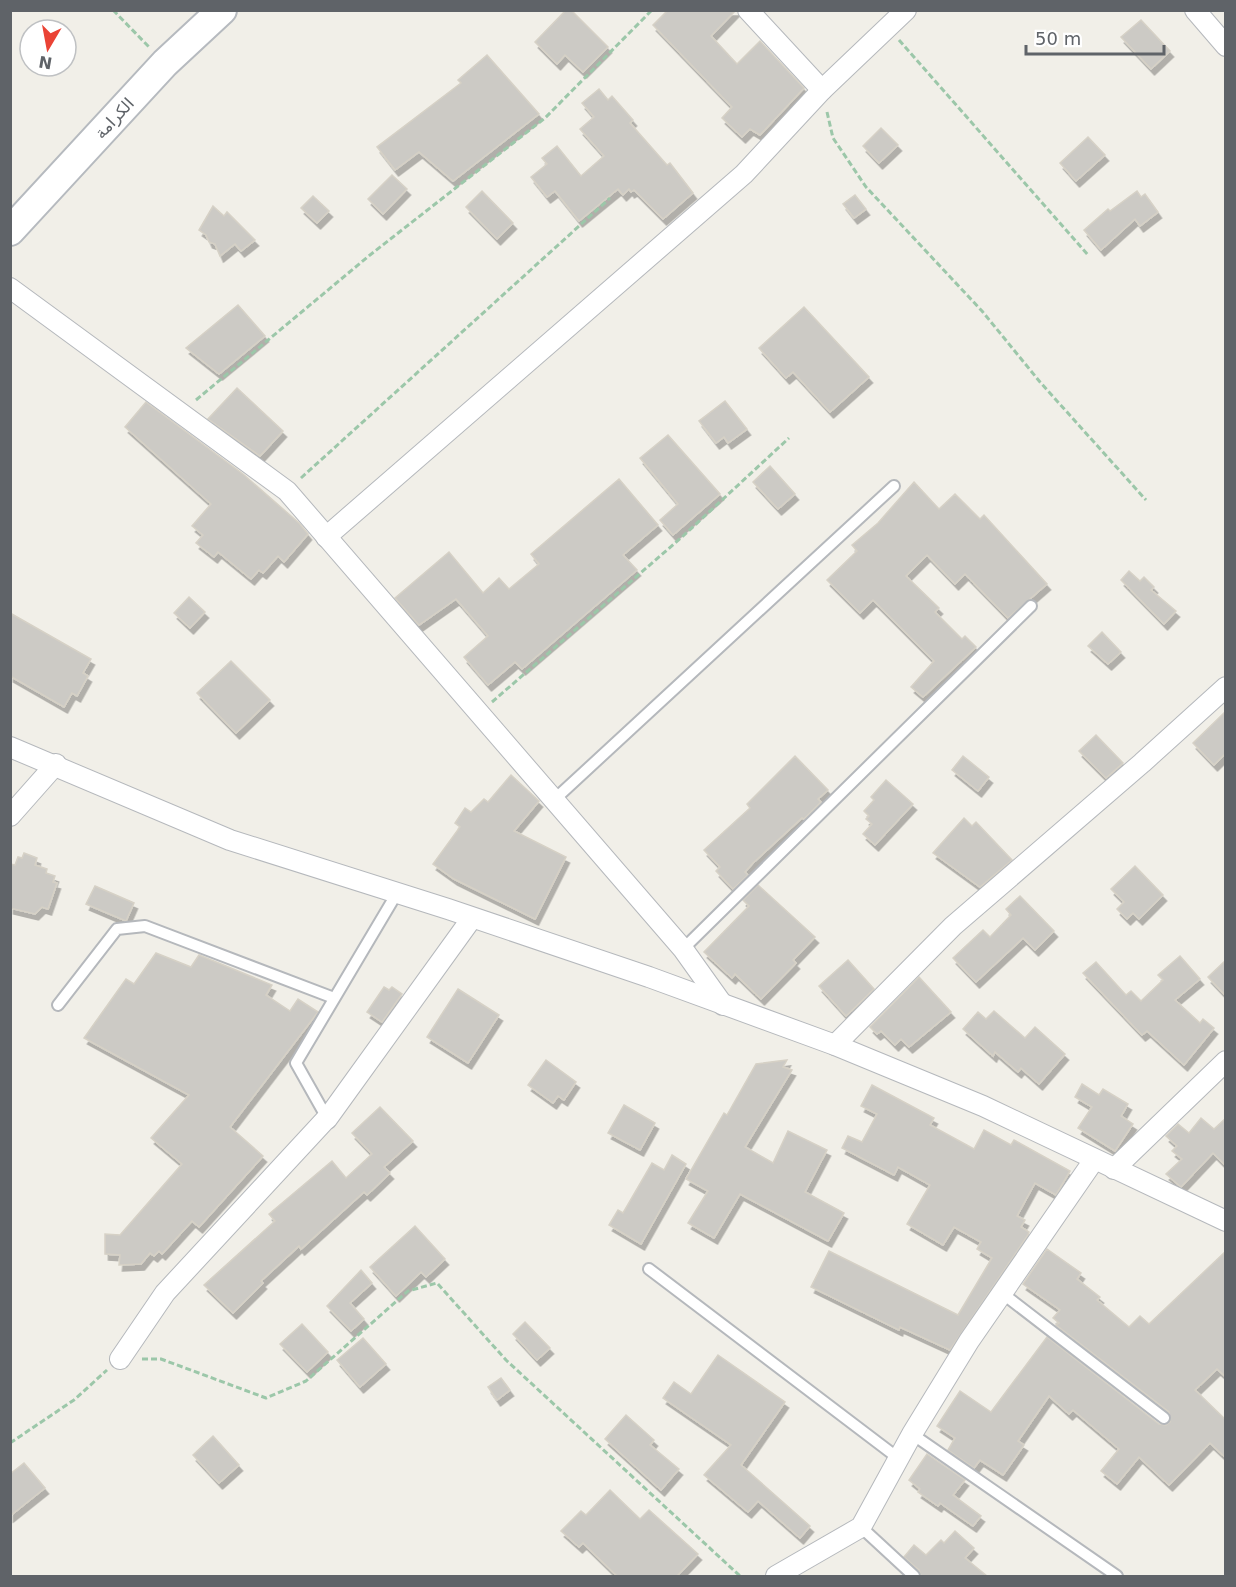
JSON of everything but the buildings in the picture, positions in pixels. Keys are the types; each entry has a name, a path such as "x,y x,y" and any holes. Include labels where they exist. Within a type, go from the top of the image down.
{"main road":[{"name":"الكرامة","path":"10,231 165,63 222,10"}],"street":[{"path":"748,10 822,90"},
{"path":"326,537 744,174 822,90 906,10"},
{"path":"1195,10 1226,46"},
{"path":"10,288 286,491 683,949 724,1005"},
{"path":"835,1045 953,926 1142,763 1226,687"},
{"path":"10,747 56,764 231,840 472,918 835,1045 983,1106 1226,1221"},
{"path":"10,816 56,764"},
{"path":"120,1359 165,1293 327,1119 472,918"},
{"path":"1114,1169 1226,1061"},
{"path":"776,1576 861,1527 912,1434 1002,1293 1094,1160"}],"lane":[{"path":"555,799 894,486"},
{"path":"683,949 1031,606"},
{"path":"327,1119 296,1063 397,893"},
{"path":"58,1005 117,929 145,926 334,998"},
{"path":"649,1269 898,1458"},
{"path":"1002,1293 1164,1418"},
{"path":"912,1434 1117,1576"},
{"path":"861,1527 914,1576"}],"path":[{"path":"113,10 165,63"},
{"path":"180,413 370,255 545,118 652,10"},
{"path":"888,27 1088,255"},
{"path":"822,90 833,138 866,187 982,311 1040,382 1146,500"},
{"path":"286,491 610,198"},
{"path":"479,714 682,537 789,438"},
{"path":"10,1443 74,1400 120,1359 161,1359 266,1398 306,1381 408,1291 437,1283 506,1360 740,1576"}]}
